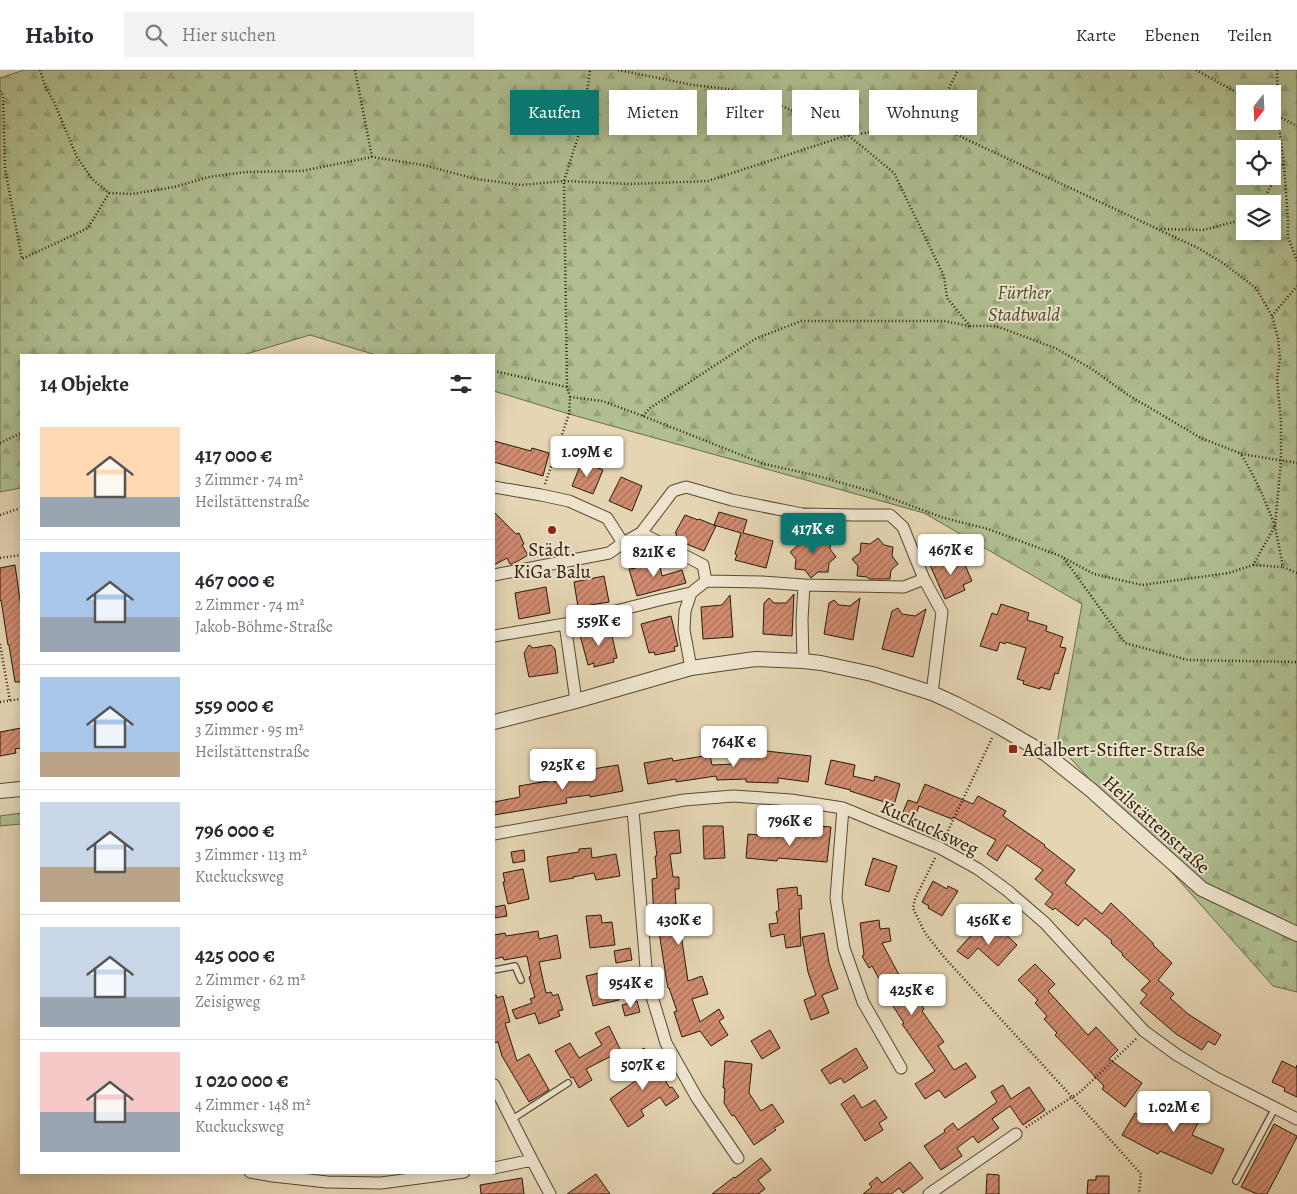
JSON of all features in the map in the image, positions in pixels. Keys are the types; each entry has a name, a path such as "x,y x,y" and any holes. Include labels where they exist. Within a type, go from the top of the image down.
{"street":[{"path":"495,487 569,501 607,518 623,543"},
{"path":"495,575 609,553 641,534 673,491 686,487 732,500 802,514 890,515 903,527 924,579 942,612 932,694"},
{"path":"641,534 703,565 706,581"},
{"path":"495,635 565,624 691,593 706,581 904,587 924,579"},
{"path":"803,661 802,620 804,585"},
{"path":"691,593 685,611 684,630 691,668"},
{"path":"565,624 576,701"},
{"name":"Heilstättenstraße","path":"495,722 691,668 756,659 821,663 872,674 956,704 1046,754 1091,790 1202,889 1297,934"},
{"path":"0,791 20,789"},
{"name":"Kuckucksweg","path":"495,834 684,800 733,796 791,800 843,808 866,816 940,848 978,870 1008,891 1045,923 1144,1031 1216,1078 1297,1119"},
{"path":"843,808 836,898 844,948 863,1002 901,1068"},
{"path":"633,810 647,980 663,1034 666,1043 697,1098 738,1158"},
{"path":"495,1087 550,1194"},
{"path":"929,1194 1016,1134"},
{"path":"495,1168 532,1160"},
{"path":"262,1174 327,1182 372,1183 449,1174"}],"lane":[{"path":"495,970 515,966 521,980"},
{"path":"511,1120 568,1083"},
{"path":"1236,1181 1275,1108"}],"path":[{"path":"40,70 45,86 54,102 77,156 92,179 109,193 132,194 174,187 210,176 246,172 302,171 372,157 423,165 476,179 522,185 564,181 631,184 708,181 848,135 894,173 944,276 947,298 970,326"},
{"path":"355,70 372,157"},
{"path":"541,495 569,414 564,181 583,121 590,70"},
{"path":"618,70 693,85 729,89 792,110"},
{"path":"948,90 958,70"},
{"path":"1196,70 1236,93"},
{"path":"1277,70 1277,85"},
{"path":"0,91 3,95 5,169 22,259 88,228 109,193"},
{"path":"1281,118 1297,126"},
{"path":"1280,130 1288,237 1297,261"},
{"path":"957,135 1198,248 1223,263 1256,288 1272,316 1278,338 1281,461 1275,526 1253,565"},
{"path":"1266,195 1283,161"},
{"path":"1157,229 1203,230 1236,221"},
{"path":"1272,316 1297,286"},
{"path":"643,416 650,408 755,339 801,322 944,321 970,326 996,326 1055,348 1092,369 1128,395 1201,438 1240,453 1297,463"},
{"path":"495,371 567,387"},
{"path":"570,397 602,401 764,464 814,475 877,493 944,518 988,530 1063,558 1094,574 1142,585 1229,573 1253,565 1283,568 1297,573"},
{"path":"0,444 20,434"},
{"path":"1240,453 1263,495 1275,526 1283,568"},
{"path":"0,515 20,508"},
{"path":"0,558 20,555"},
{"path":"1063,558 1126,643 1188,660 1297,662"},
{"path":"0,644 10,701"},
{"path":"0,702 20,699"},
{"path":"998,726 915,899 913,908 926,933 944,957 1141,1174 1139,1194"},
{"path":"1016,1134 1078,1094 1144,1031"}],"green space":[{"name":"Fürther Stadtwald","path":"24,70 1297,70 1297,992 1273,986 1057,743 1082,604 924,513 569,414 495,391 495,354 373,354 310,335 246,354 20,354 20,488 0,492 0,78"},
{"path":"20,813 20,824 0,826 0,816"}],"building":[{"path":"495,441 531,451 532,448 549,453 543,476 495,462"},
{"path":"582,461 603,470 593,494 572,486"},
{"path":"621,477 642,486 632,511 609,501"},
{"path":"719,512 747,520 743,533 773,541 766,568 735,560 741,533 714,525"},
{"path":"495,513 516,534 519,533 524,544 522,545 528,555 513,564 510,564 507,558 495,564"},
{"path":"685,515 716,526 704,551 674,539 677,534 675,533"},
{"path":"816,532 822,539 831,540 830,549 836,557 829,563 828,572 818,572 811,578 805,570 795,569 796,559 790,552 797,546 799,537 808,538"},
{"path":"878,538 884,545 893,547 892,556 898,564 891,570 890,579 869,579 857,576 858,566 852,559 860,553 861,543 870,544"},
{"path":"950,557 953,562 962,558 972,581 963,585 965,590 945,599 930,565"},
{"path":"648,561 652,563 659,562 662,576 682,570 686,583 637,596 629,569 636,568 638,564"},
{"path":"15,565 20,600 20,682 15,682 0,601 0,568"},
{"path":"604,576 609,602 578,607 574,582"},
{"path":"546,587 550,613 519,619 515,593"},
{"path":"794,594 792,636 763,634 764,603 769,598 774,603 786,603"},
{"path":"730,595 733,637 703,639 701,607 722,605"},
{"path":"860,598 853,640 824,634 829,603 834,600 839,605 850,606"},
{"path":"1001,604 1029,613 1027,620 1047,626 1046,631 1063,637 1060,647 1066,648 1058,674 1055,673 1050,690 1023,684 1024,681 1017,679 1026,648 1006,642 1005,644 1000,642 997,651 980,646 992,613 997,615"},
{"path":"898,608 902,614 915,616 926,609 913,657 882,649 892,611"},
{"path":"671,616 678,646 674,647 675,651 655,655 654,652 649,653 641,624"},
{"path":"610,627 617,658 613,659 614,662 594,667 594,663 588,665 580,635"},
{"path":"529,645 533,648 551,645 555,649 558,673 529,677 524,653"},
{"path":"20,728 20,748 15,749 16,753 0,756 0,732"},
{"path":"734,744 745,744 745,750 811,756 808,782 778,778 778,783 746,782 746,779 717,780 716,776 676,782 676,779 648,784 644,763 672,758 673,761 710,755 712,765 733,764"},
{"path":"831,760 855,765 853,776 874,781 875,776 900,784 894,805 851,790 825,784"},
{"path":"618,765 623,791 590,797 590,795 566,798 567,803 495,815 495,802 520,797 519,786 587,777 586,770"},
{"path":"925,784 973,804 978,796 1006,811 1003,816 1045,845 1075,870 1065,883 1102,914 1111,903 1172,963 1158,980 1174,994 1170,998 1188,1014 1221,1035 1215,1045 1208,1041 1202,1050 1176,1034 1140,1003 1147,995 1141,990 1150,981 1122,955 1111,943 1112,941 1085,918 1078,926 1055,908 1053,910 1045,904 1053,894 1035,879 1043,870 1007,845 997,861 987,854 996,840 953,817 952,819 919,806 915,817 903,812 908,800 917,803"},
{"path":"703,826 723,826 725,858 704,859"},
{"path":"818,826 831,827 827,862 778,858 777,861 746,858 748,834 780,837 780,833 817,837"},
{"path":"679,830 681,853 670,854 673,877 679,877 679,889 675,889 678,935 681,934 688,981 702,976 708,994 692,999 700,1022 719,1009 724,1018 719,1021 728,1035 711,1046 700,1031 682,1037 674,1012 677,1011 668,988 657,919 654,920 652,879 657,878 655,856 657,856 654,832"},
{"path":"591,848 592,858 616,854 620,876 596,880 594,873 550,882 547,857 579,852 579,849"},
{"path":"524,850 525,861 513,863 511,852"},
{"path":"873,858 897,866 889,892 865,885"},
{"path":"523,869 529,899 508,904 503,873"},
{"path":"933,881 947,889 948,886 958,891 942,916 922,902"},
{"path":"797,887 798,896 801,895 802,909 799,909 801,946 786,948 784,934 771,937 769,924 778,923 776,912 779,910 777,889"},
{"path":"505,905 507,916 495,918 495,907"},
{"path":"601,915 602,923 612,922 615,945 590,948 586,916"},
{"path":"879,920 880,929 889,928 891,941 882,943 906,988 908,986 924,1009 922,1011 944,1042 938,1046 954,1070 966,1063 976,1077 945,1098 939,1090 925,1099 915,1084 935,1071 902,1024 904,1023 889,1000 872,966 869,968 862,956 864,955 860,923"},
{"path":"998,927 1017,945 998,966 978,948 968,959 957,951 975,931 986,940"},
{"path":"538,931 539,939 557,935 561,958 539,962 546,993 551,992 553,996 558,994 563,1010 558,1011 560,1016 539,1024 535,1013 516,1019 512,1010 532,1003 530,999 535,997 529,977 531,976 527,956 504,960 503,957 495,959 495,935 505,933 506,936"},
{"path":"824,933 829,963 838,989 822,995 829,1013 811,1020 804,1000 816,995 808,972 802,937"},
{"path":"630,948 632,960 616,963 614,951"},
{"path":"1035,964 1055,984 1048,991 1088,1035 1096,1027 1118,1050 1109,1059 1142,1083 1125,1107 1102,1089 1104,1086 1055,1035 1057,1033 1044,1019 1047,1016 1035,1003 1038,1000 1018,980"},
{"path":"613,970 619,1000 593,1006 586,976"},
{"path":"495,996 497,998 503,996 510,1022 505,1023 517,1061 529,1054 549,1090 529,1102 502,1056 498,1042 495,1043"},
{"path":"637,1001 640,1012 625,1016 622,1005"},
{"path":"609,1026 621,1051 586,1069 592,1080 579,1088 555,1051 570,1043 579,1058 602,1045 595,1033"},
{"path":"770,1030 780,1048 762,1059 751,1041"},
{"path":"644,1048 670,1088 672,1087 679,1097 666,1106 660,1097 641,1110 644,1116 628,1127 610,1099 643,1077 636,1053"},
{"path":"856,1048 868,1068 844,1083 841,1078 830,1084 821,1070"},
{"path":"725,1061 752,1064 749,1093 761,1111 772,1104 784,1122 754,1145 724,1103"},
{"path":"1282,1061 1296,1068 1297,1065 1297,1097 1284,1091 1285,1088 1272,1082"},
{"path":"1003,1085 1011,1099 1029,1087 1045,1110 1023,1125 1010,1106 992,1119 999,1128 978,1143 973,1136 957,1148 962,1156 941,1170 924,1146 945,1132 944,1130 953,1123 958,1130 997,1102 991,1092"},
{"path":"1159,1091 1191,1108 1193,1103 1205,1109 1192,1135 1224,1149 1212,1174 1160,1151 1158,1154 1122,1135 1135,1113 1145,1118"},
{"path":"854,1095 862,1108 875,1100 887,1118 879,1123 883,1130 865,1141 841,1104"},
{"path":"1274,1124 1297,1137 1267,1194 1257,1194 1241,1187"},
{"path":"761,1158 771,1170 758,1180 765,1189 758,1194 712,1194 735,1178"},
{"path":"910,1162 923,1178 903,1193 899,1188 891,1194 863,1194 872,1187 869,1184 877,1177 882,1183"},
{"path":"596,1174 610,1194 567,1194"},
{"path":"987,1174 999,1175 999,1194 986,1194"},
{"path":"1096,1176 1109,1176 1109,1194 1087,1194 1088,1180 1096,1180"},
{"path":"522,1178 524,1194 481,1194 480,1185"}],"place":[{"name":"Städt. KiGa Balu","path":"552,530"},
{"name":"Adalbert-Stifter-Straße","path":"1013,749"}]}
